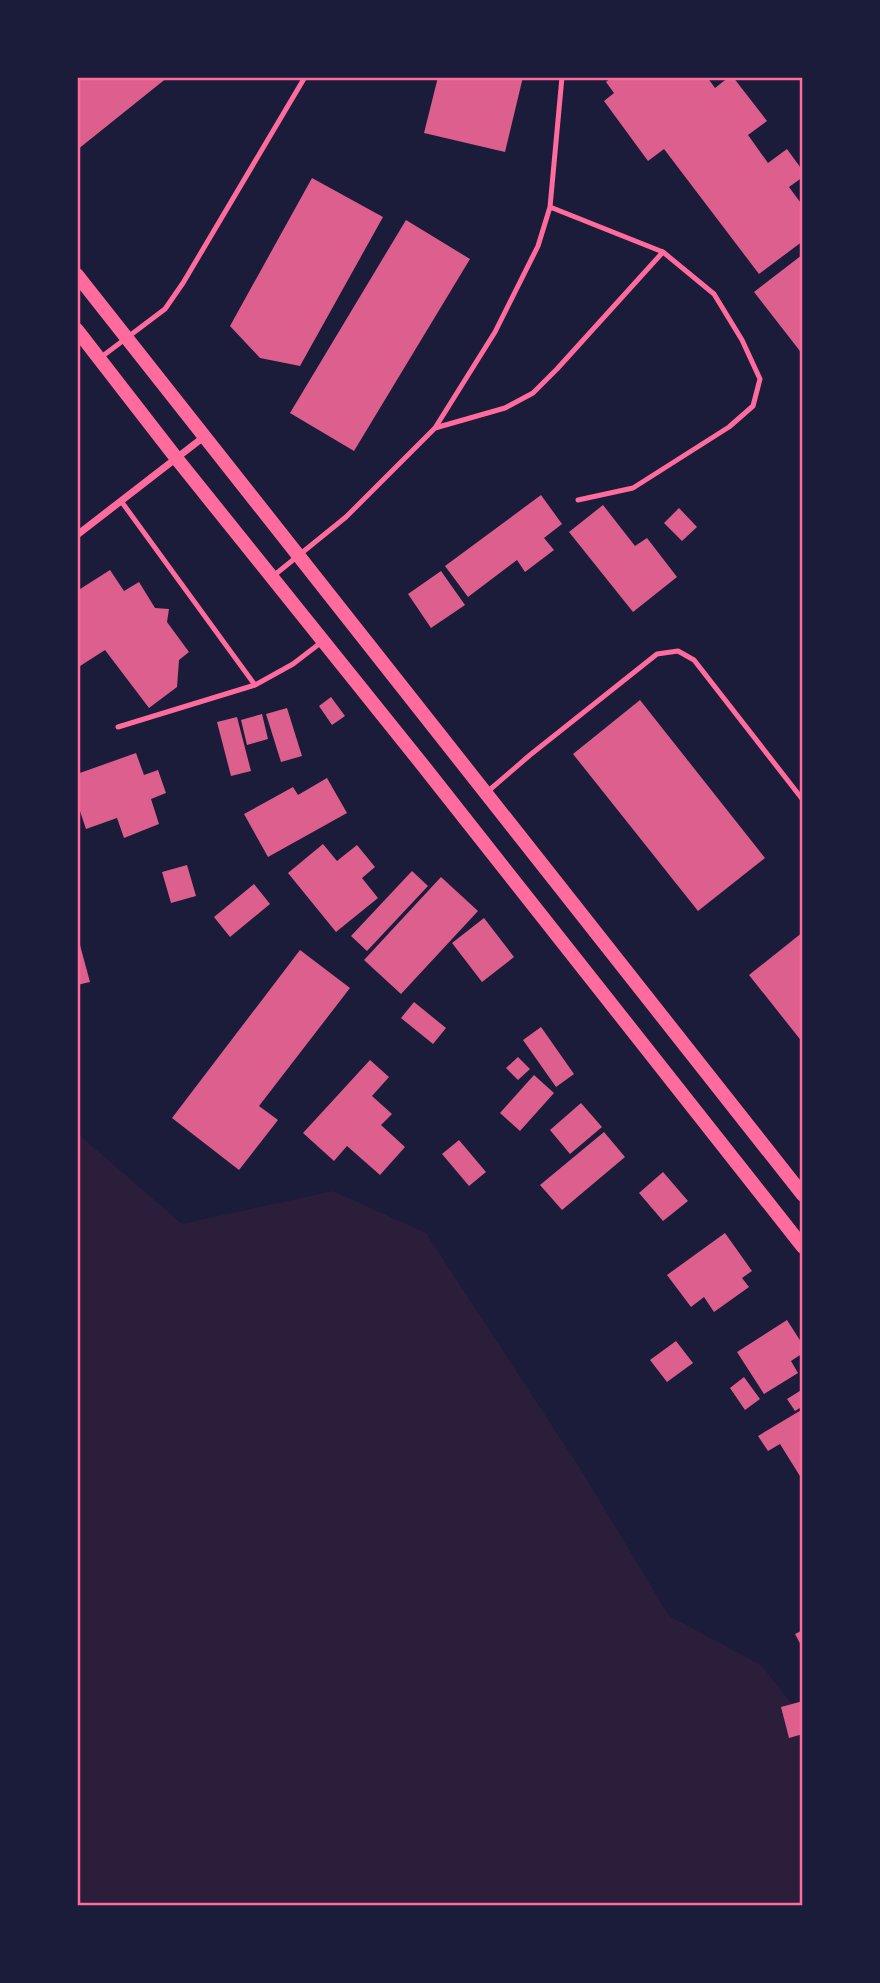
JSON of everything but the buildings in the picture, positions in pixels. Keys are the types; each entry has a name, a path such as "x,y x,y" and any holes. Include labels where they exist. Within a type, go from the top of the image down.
{"main road":[{"path":"77,275 803,1195"},
{"path":"77,330 803,1247"}],"street":[{"path":"77,535 205,436"}],"lane":[{"path":"100,358 165,309 305,77"},
{"path":"272,577 346,517 435,428 495,332 538,246 550,207 562,77"},
{"path":"550,207 663,252 714,294 742,340 760,379 753,406 729,427 633,488 578,500"},
{"path":"435,428 505,408 533,393 663,252"},
{"path":"121,501 255,685"},
{"path":"118,727 255,685 293,664 323,641"},
{"path":"486,793 657,654 678,651 694,660 803,800"}],"shaded area":[{"path":"77,1133 182,1224 333,1191 426,1233 581,1470 669,1616 761,1665 803,1718 803,1906 77,1906"}]}
